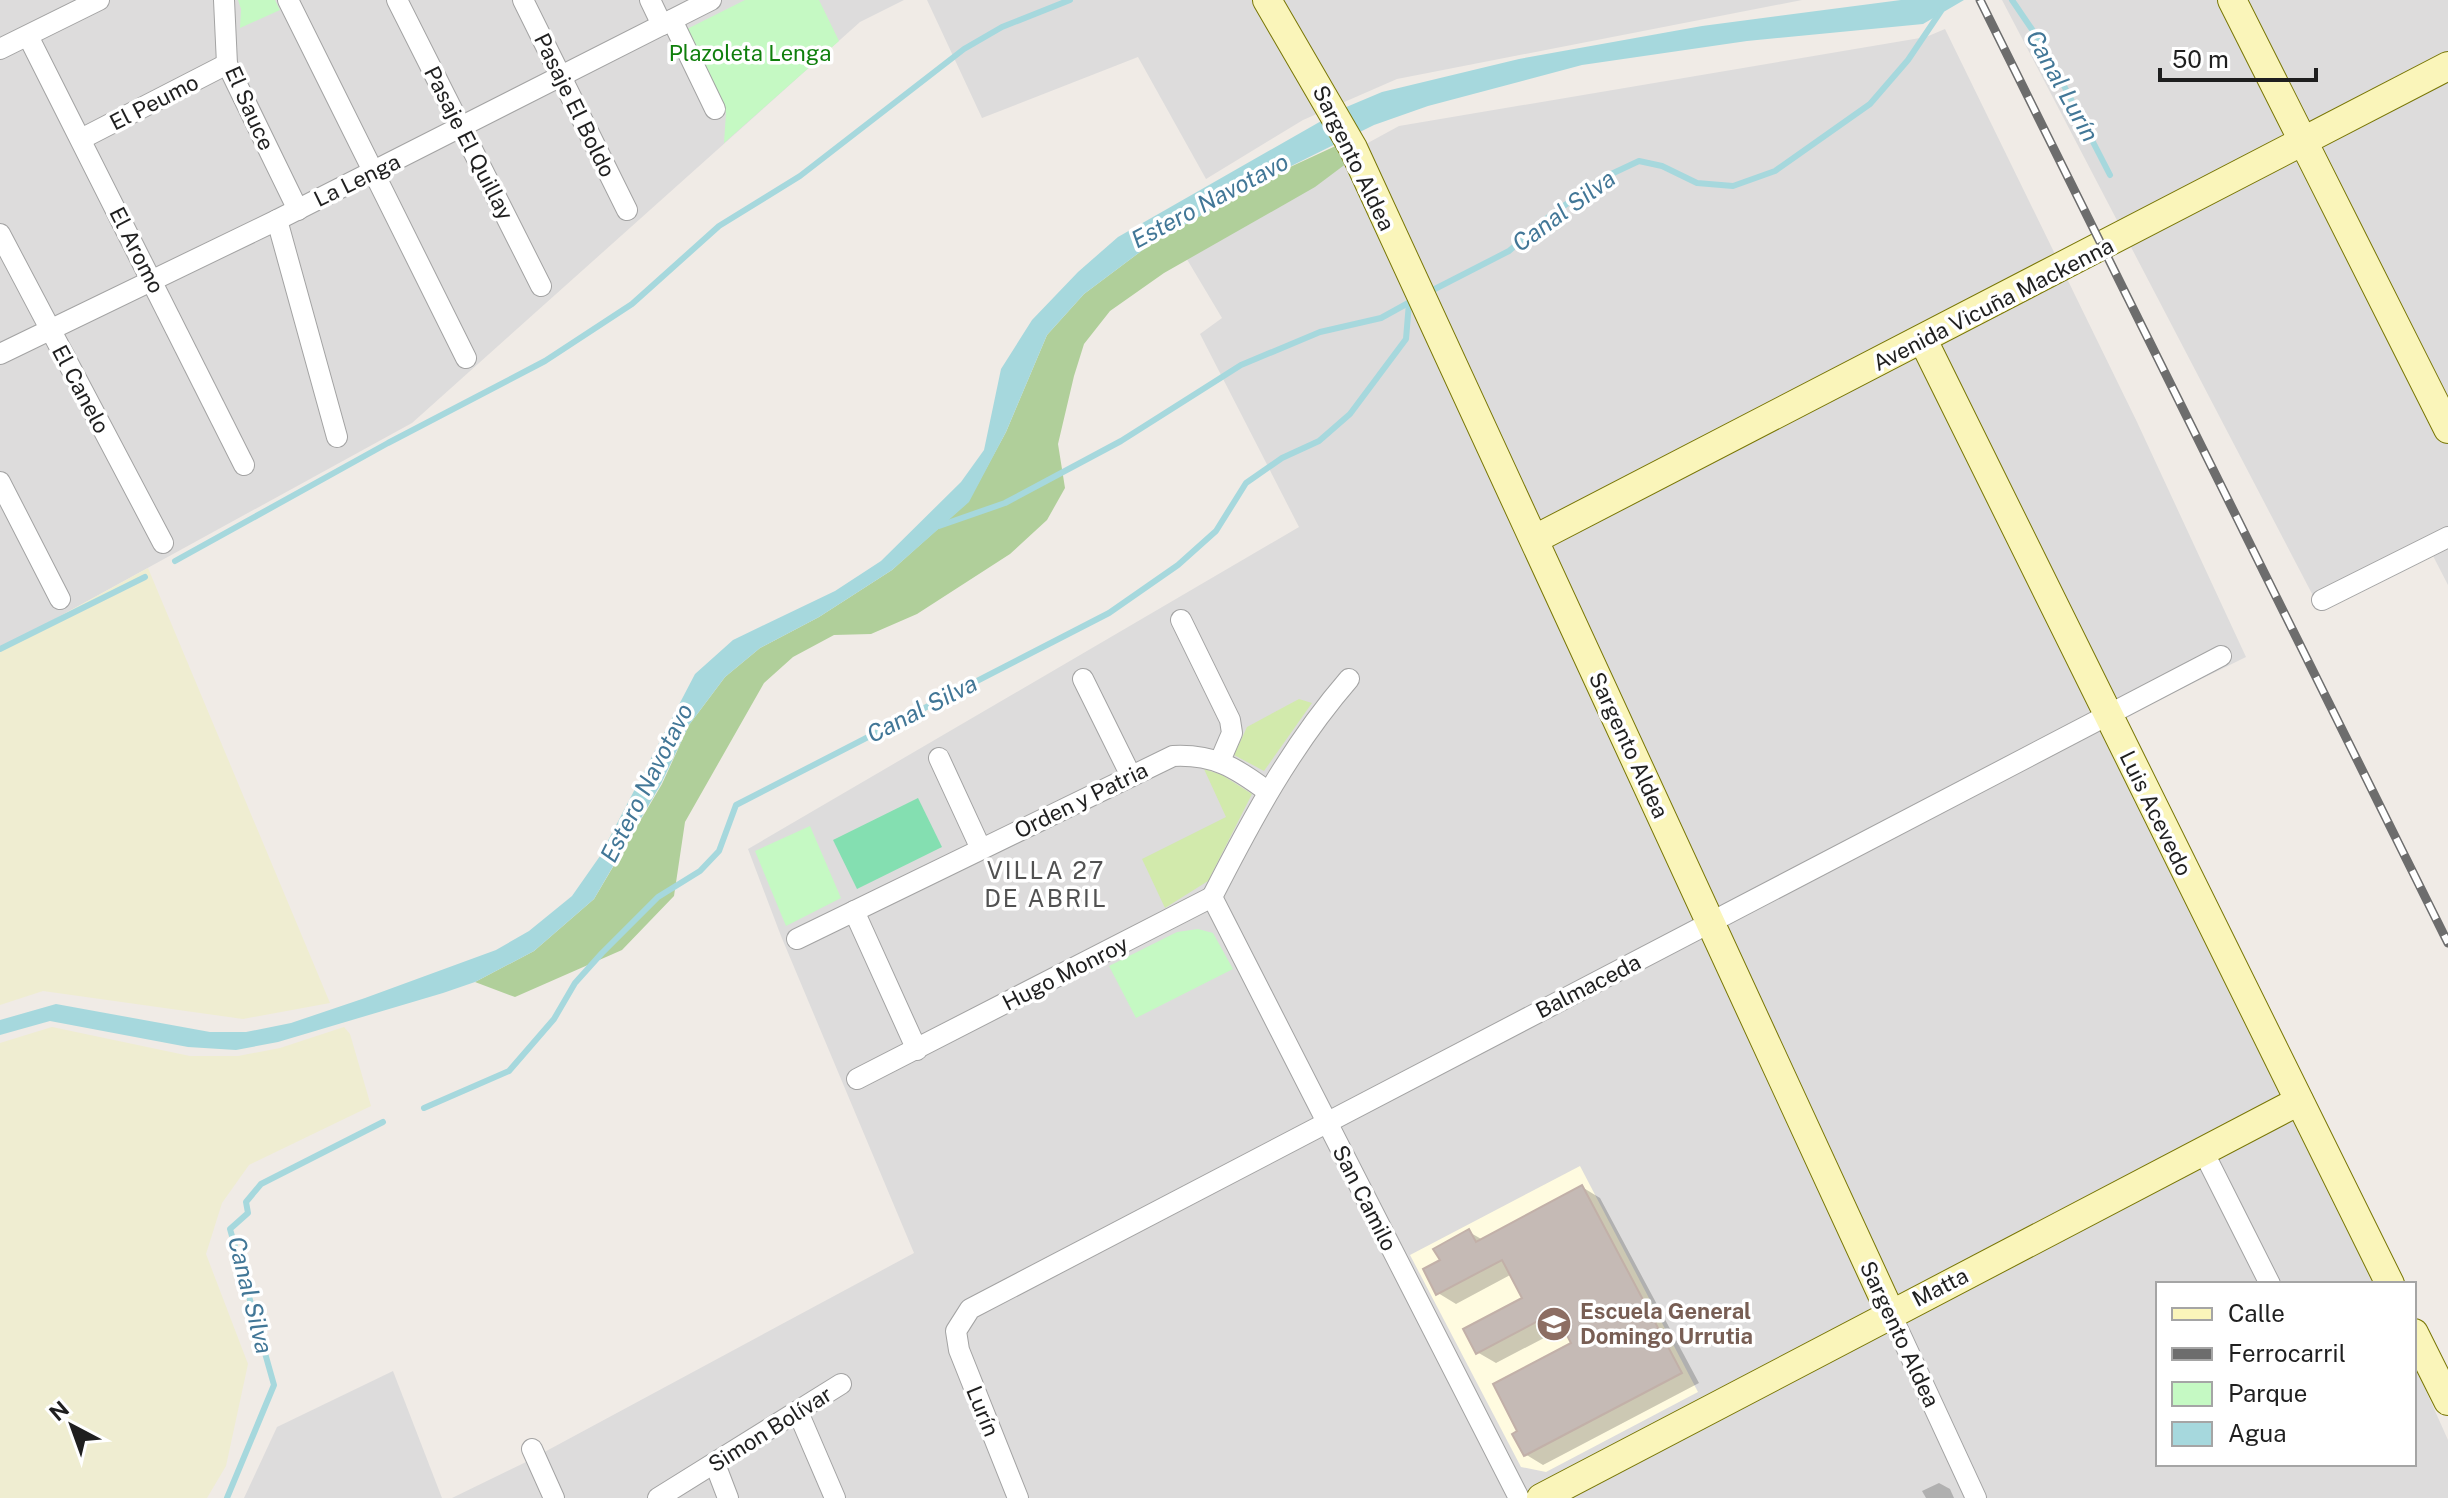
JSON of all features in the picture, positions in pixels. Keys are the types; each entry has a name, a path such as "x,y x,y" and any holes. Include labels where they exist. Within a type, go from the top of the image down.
{"street":[{"path":"0,49 99,0"},
{"name":"El Sauce","path":"224,0 227,64 298,210"},
{"path":"288,0 466,358"},
{"name":"Pasaje El Quillay","path":"397,0 541,286"},
{"name":"Pasaje El Boldo","path":"523,0 627,210"},
{"path":"650,0 667,22 715,109"},
{"name":"La Lenga","path":"0,354 298,210 711,0"},
{"name":"Sargento Aldea","path":"1267,0 1353,148 1976,1498"},
{"path":"2232,0 2448,429"},
{"name":"El Aromo","path":"28,36 244,465"},
{"name":"El Peumo","path":"81,139 227,64"},
{"name":"Avenida Vicuña Mackenna","path":"1535,539 2448,66"},
{"path":"277,220 337,437"},
{"name":"El Canelo","path":"0,234 163,543"},
{"name":"Luis Acevedo","path":"1923,340 2389,1282"},
{"path":"0,482 60,599"},
{"path":"2322,600 2448,537"},
{"path":"1181,620 1230,720 1232,733 1220,761"},
{"name":"Balmaceda","path":"959,1322 970,1309 984,1301 2221,656"},
{"path":"1083,679 1131,776"},
{"path":"1212,897 1267,791 1296,745 1349,679"},
{"name":"Orden y Patria","path":"797,939 1173,756 1202,754 1220,761 1267,791"},
{"path":"939,758 981,849"},
{"name":"Hugo Monroy","path":"857,1079 1212,897"},
{"name":"San Camilo","path":"1212,897 1519,1498"},
{"path":"854,911 917,1050"},
{"name":"Matta","path":"1541,1498 1890,1312 2299,1101"},
{"path":"2203,1151 2269,1282"},
{"name":"Lurín","path":"959,1322 959,1350 1018,1498"},
{"path":"2416,1337 2448,1401"},
{"name":"Simon Bolívar","path":"658,1498 841,1384"},
{"path":"798,1412 835,1498"},
{"path":"532,1449 554,1498"},
{"path":"715,1464 728,1498"}],"shaded area":[{"path":"0,0 904,0 860,22 412,423 0,649"},
{"path":"927,0 1802,0 1397,79 1303,120 1206,179 1138,57 982,118"},
{"path":"2002,0 2448,0 2448,585 2431,552 2321,611"},
{"path":"1945,29 2137,422 2246,657 2110,724 2378,1282 2156,1282 2156,1466 2416,1466 2416,1368 2448,1440 2448,1498 452,1498 524,1463 914,1253 781,936 748,849 1299,527 1200,334 1222,318 1179,246 1399,126 1926,37"},
{"path":"148,568 330,1003 243,1019 43,991 0,1005 0,649"},
{"path":"52,1027 190,1056 238,1056 280,1048 344,1027 350,1034 371,1106 249,1165 222,1203 206,1254 248,1364 226,1466 207,1498 0,1498 0,1043"},
{"name":"Escuela General Domingo Urrutia","path":"1580,1166 1698,1392 1546,1472 1521,1467 1410,1255"},
{"path":"393,1371 442,1498 244,1498 277,1427"}],"green space":[{"path":"238,0 275,0 280,10 240,28"},
{"name":"Plazoleta Lenga","path":"745,0 819,0 839,41 724,143 726,113 683,31"},
{"path":"1342,143 1347,163 1315,187 1164,273 1110,311 1084,344 1058,444 1065,488 1047,520 1010,554 917,614 871,634 834,635 793,657 764,683 685,822 674,896 622,950 515,997 475,982 534,951 594,899 662,784 689,725 725,677 760,648 819,617 892,570 968,502 1006,432 1047,335 1084,294 1152,243 1275,174"},
{"path":"1299,699 1312,703 1264,771 1234,755 1247,727"},
{"path":"1204,769 1222,775 1252,794 1208,881 1165,908 1142,859 1226,817"},
{"path":"918,798 942,847 857,889 833,840"},
{"path":"810,826 841,898 786,926 755,851"},
{"path":"1198,929 1213,933 1233,969 1136,1018 1109,966 1177,932"}],"water":[{"name":"Estero Navotavo","path":"1901,0 1964,0 1923,24 1747,41 1582,65 1428,106 1374,125 1275,174 1152,243 1084,294 1047,335 1006,432 969,502 892,570 819,617 760,648 725,677 689,725 661,784 594,899 534,951 475,982 443,993 278,1042 236,1050 188,1047 50,1021 0,1035 0,1020 56,1004 210,1032 246,1032 291,1023 365,998 496,950 529,931 572,896 600,856 695,674 733,640 835,591 881,561 961,482 984,450 1001,369 1032,320 1078,272 1118,237 1344,108 1382,92 1519,59 1702,26"}],"building":[{"name":"Escuela General Domingo Urrutia","path":"1582,1185 1682,1373 1524,1456 1512,1434 1517,1431 1493,1384 1571,1343 1555,1312 1476,1354 1463,1329 1522,1298 1502,1260 1436,1295 1423,1269 1440,1260 1433,1249 1469,1229 1476,1242"}],"waterway":[{"path":"175,561 388,443 545,361 632,304 719,226 800,176 964,49 1002,27 1070,0"},
{"name":"Canal Lurín","path":"2012,0 2044,47 2110,175"},
{"name":"Canal Silva","path":"1427,293 1509,251 1552,214 1607,176 1639,161 1662,166 1697,183 1733,186 1775,171 1870,104 1908,60 1941,11"},
{"name":"Canal Silva","path":"939,526 1005,503 1121,441 1241,365 1320,332 1381,318 1410,302"},
{"name":"Canal Silva","path":"424,1108 509,1071 554,1019 575,983 602,953 658,897 700,871 719,851 736,805 1109,613 1178,565 1216,531 1246,483 1282,458 1319,441 1350,414 1406,339 1409,303"},
{"path":"0,649 145,577"},
{"name":"Canal Silva","path":"227,1498 274,1385 230,1229 248,1213 246,1202 261,1184 383,1122"}],"railway":[{"path":"1980,0 2448,943"}],"place":[{"name":"Escuela General Domingo Urrutia","path":"1554,1324"}],"district":[{"name":"VILLA 27 DE ABRIL","path":"1046,885"}]}
